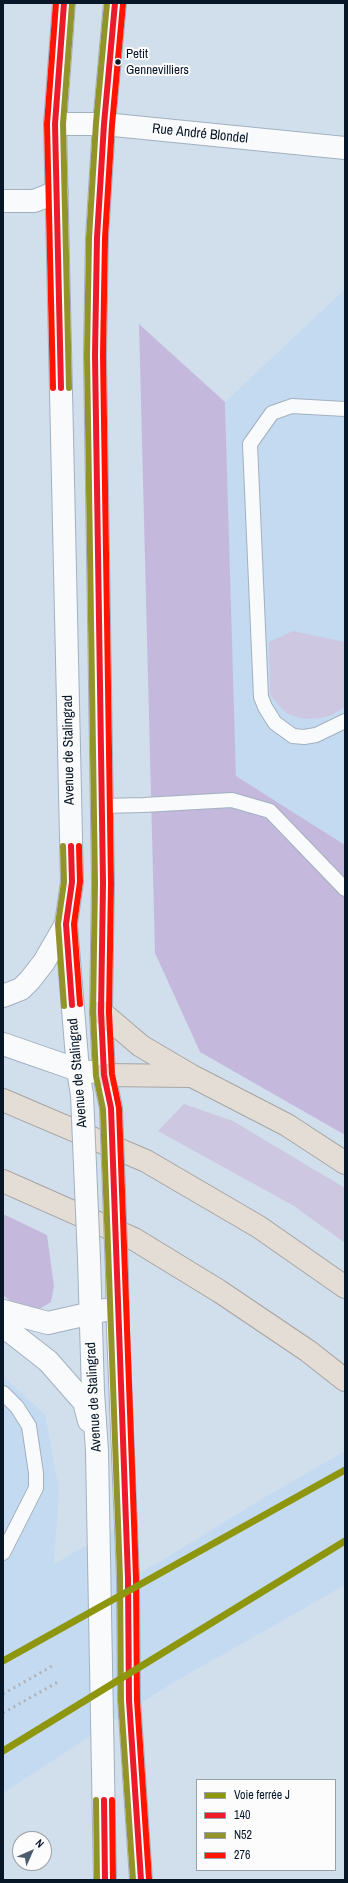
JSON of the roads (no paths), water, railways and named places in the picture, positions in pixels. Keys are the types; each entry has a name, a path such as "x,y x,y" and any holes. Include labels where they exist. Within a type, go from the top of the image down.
{"highway":[{"path":"101,1012 141,1046 192,1076 287,1125 345,1163"},
{"path":"104,1074 192,1076"},
{"path":"3,1100 146,1161 259,1227 345,1287"},
{"path":"3,1181 134,1239 219,1291 308,1351 345,1380"}],"main road":[{"name":"Avenue de Stalingrad","path":"64,3 55,124 72,882 66,924 78,1070 82,1096 89,1259 96,1451 105,1880"},
{"path":"115,3 104,124 97,238 95,355 103,883 101,1012 104,1074 111,1108 128,1578 129,1700 142,1880"},
{"name":"Rue André Blondel","path":"55,124 104,124 345,148"},
{"path":"3,201 34,201 57,192"},
{"path":"3,996 21,989 30,980 44,962 66,924"},
{"path":"3,1044 78,1070 104,1074"},
{"path":"3,1312 48,1323 118,1306"},
{"path":"3,1326 48,1361 84,1402 96,1451"}],"lane":[{"path":"345,409 292,406 272,413 250,444 261,697 265,707 275,723 293,736 304,737 316,735 345,721"},
{"path":"102,806 232,800 270,811 345,889"},
{"path":"3,1393 17,1407 28,1426 36,1473 36,1488 3,1552"}],"railway":[{"path":"3,1694 54,1665"},
{"path":"3,1713 58,1682"}],"rail line":[{"name":"J","path":"3,1661 345,1470"},
{"name":"J","path":"3,1751 345,1541"}],"place":[{"name":"Petit Gennevilliers","path":"118,62"}]}
